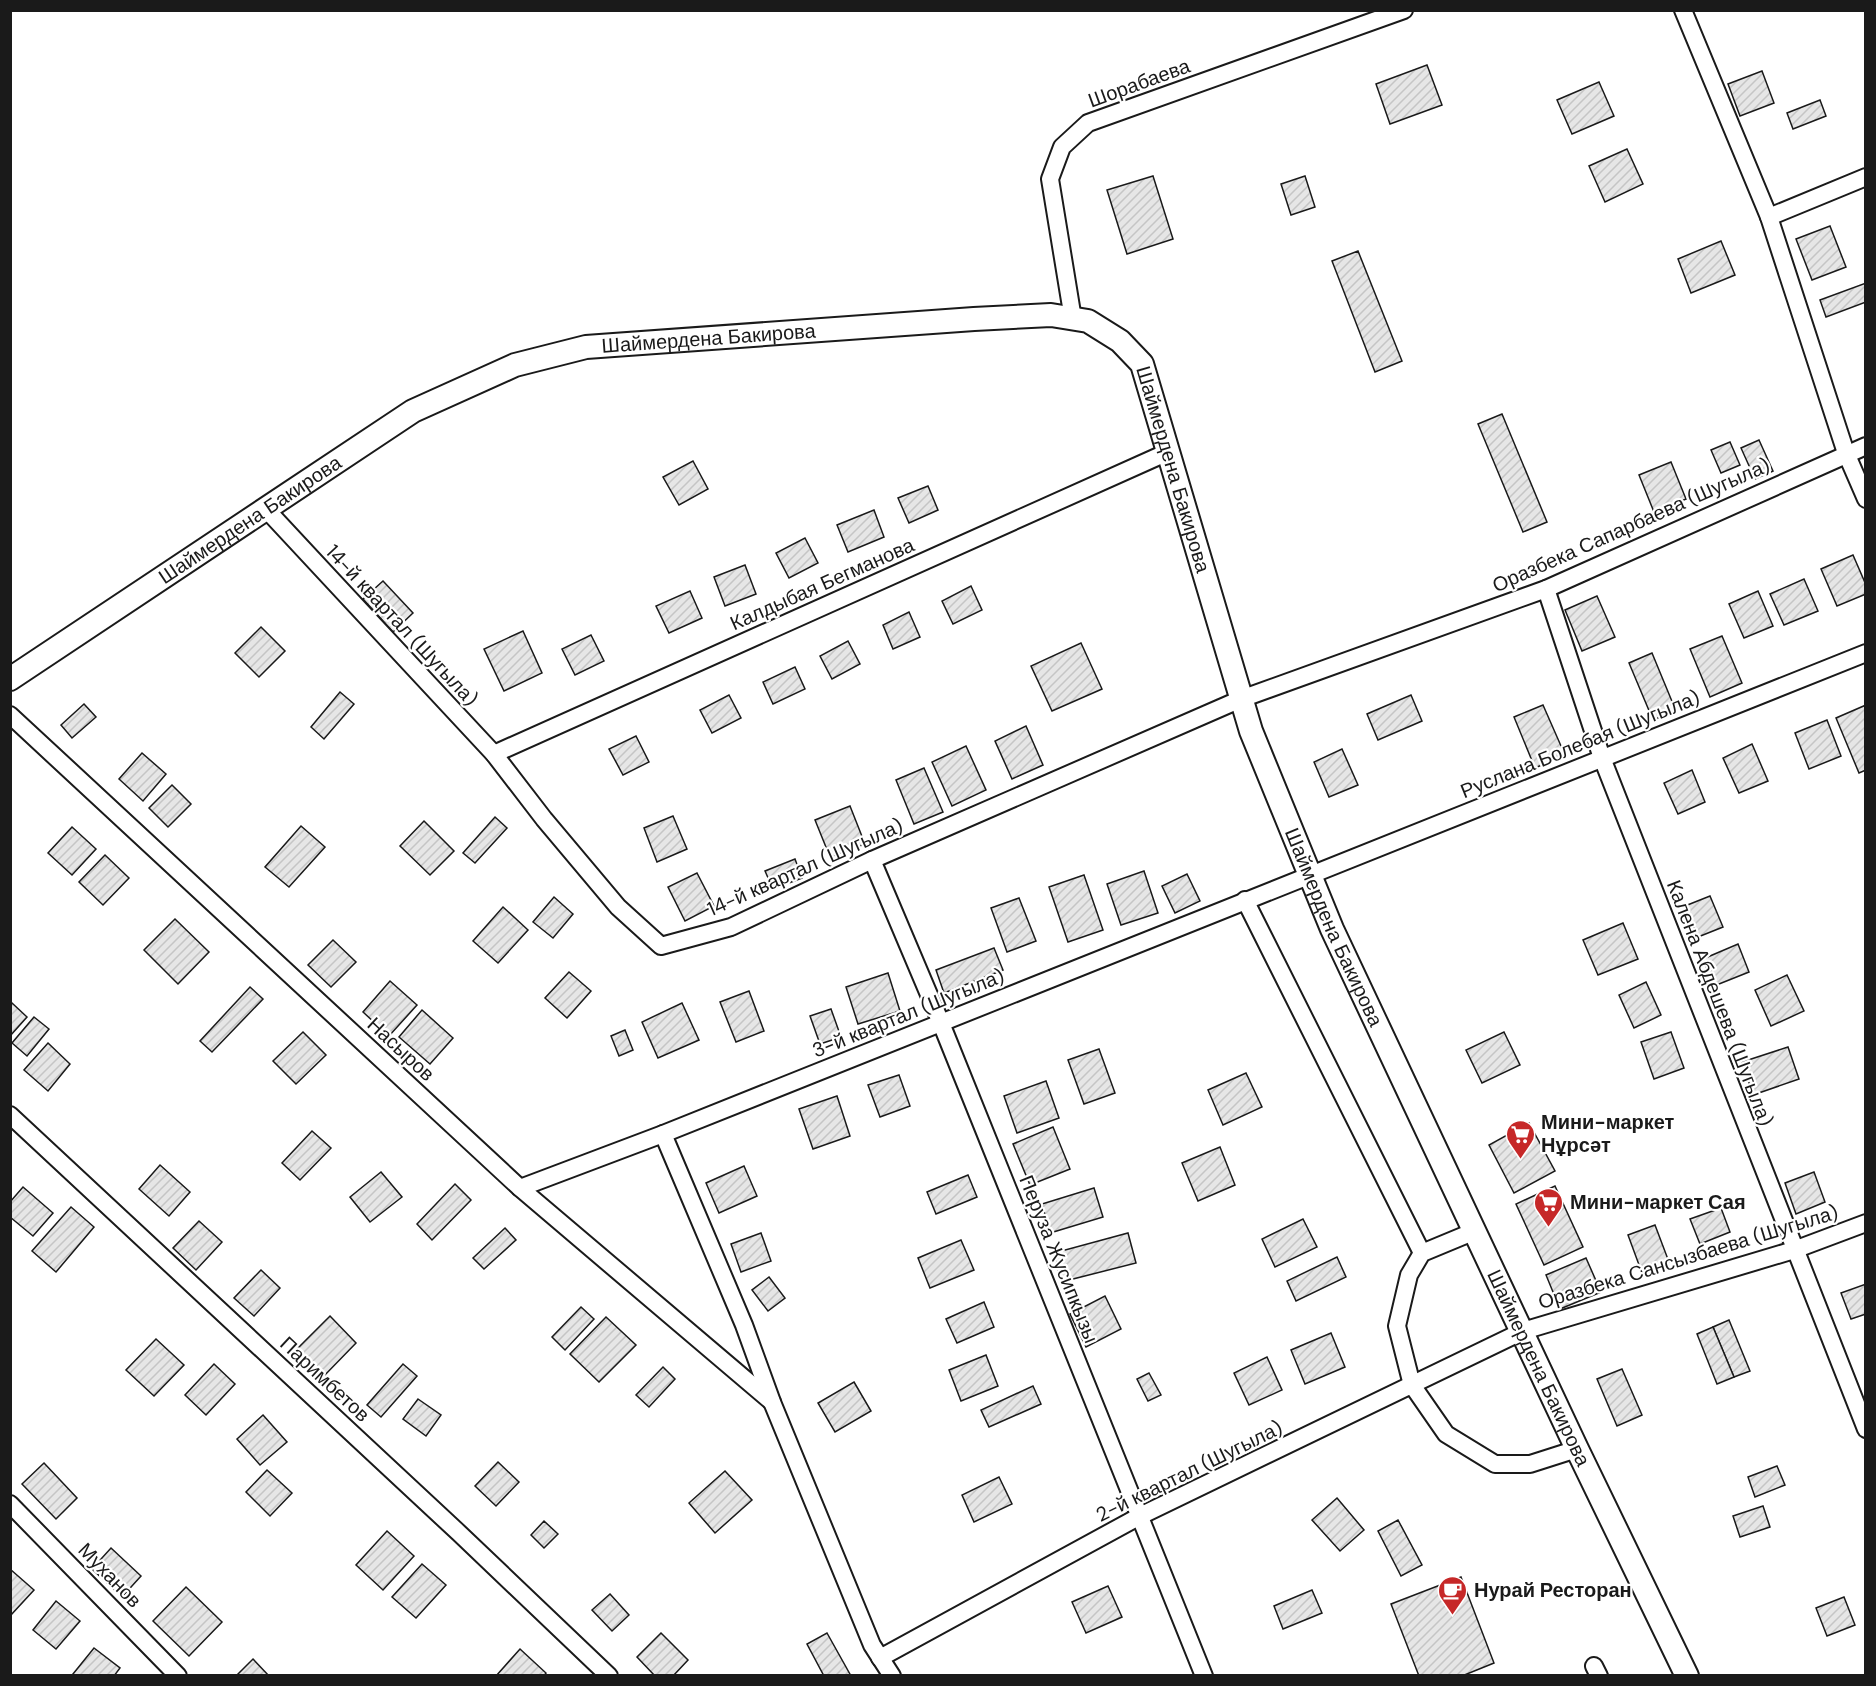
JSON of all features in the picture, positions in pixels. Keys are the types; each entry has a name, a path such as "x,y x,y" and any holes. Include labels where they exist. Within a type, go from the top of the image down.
{"street":[{"name":"Шорабаева","path":"1073,319 1050,179 1062,147 1088,123 1404,10"},
{"path":"1683,10 1768,217 1846,453 1866,499"},
{"path":"1768,217 1866,177"},
{"name":"Шаймердена Бакирова","path":"10,680 413,411 515,365 585,346 1050,315 1088,321 1120,341 1142,364 1251,731 1332,929 1577,1449 1687,1676"},
{"name":"Оразбека Сапарбаева (Шугыла)","path":"1241,699 1546,589 1866,446"},
{"name":"Калдыбая Бегманова","path":"494,754 1168,452"},
{"name":"14-й квартал (Шугыла)","path":"265,508 494,754 544,819 618,907 661,946 731,927 872,860 1241,699"},
{"name":"Калена Абдешева (Шугыла)","path":"1546,589 1602,758 1866,1429"},
{"name":"Руслана Болебая (Шугыла)","path":"1310,874 1866,653"},
{"name":"Насыров","path":"10,715 520,1188 772,1402"},
{"name":"Перуза Жусипкызы","path":"872,860 941,1023 1204,1676"},
{"name":"3-й квартал (Шугыла)","path":"520,1188 663,1134 1310,874"},
{"path":"1245,900 1422,1253"},
{"name":"Паримбетов","path":"10,1115 442,1516 609,1676"},
{"path":"663,1134 744,1325 772,1402 872,1645 892,1676"},
{"name":"Оразбека Сансызбаева (Шугыла)","path":"1523,1331 1794,1250 1866,1223"},
{"path":"1475,1231 1422,1253 1409,1275 1397,1326 1412,1385 1446,1434 1495,1464 1530,1464 1577,1449"},
{"name":"2-й квартал (Шугыла)","path":"880,1658 1140,1516 1523,1331"},
{"name":"Муханов","path":"10,1503 178,1676"}],"building":[{"path":"1427,65 1442,105 1390,124 1376,84"},
{"path":"1762,71 1774,103 1740,116 1728,84"},
{"path":"1599,82 1614,116 1572,134 1557,100"},
{"path":"1820,100 1826,116 1793,129 1787,113"},
{"path":"1627,149 1643,184 1605,202 1589,166"},
{"path":"1153,176 1173,239 1127,254 1107,190"},
{"path":"1305,176 1315,207 1291,215 1281,184"},
{"path":"1830,226 1846,267 1812,280 1796,239"},
{"path":"1721,241 1735,275 1691,293 1678,259"},
{"path":"1358,251 1402,361 1375,372 1332,261"},
{"path":"1866,283 1866,302 1826,317 1820,300"},
{"path":"1502,414 1547,522 1523,532 1478,424"},
{"path":"1759,440 1773,471 1755,479 1741,448"},
{"path":"1730,442 1740,465 1721,473 1711,450"},
{"path":"693,461 708,489 679,505 663,477"},
{"path":"1671,462 1686,499 1654,512 1639,475"},
{"path":"928,486 938,510 909,523 898,498"},
{"path":"874,510 884,537 848,552 837,525"},
{"path":"805,538 818,563 789,578 776,553"},
{"path":"1853,555 1866,585 1866,594 1837,606 1821,569"},
{"path":"745,565 756,594 725,606 714,577"},
{"path":"1804,579 1818,611 1784,625 1770,594"},
{"path":"383,581 413,613 393,632 363,599"},
{"path":"971,586 982,610 953,624 942,601"},
{"path":"690,591 702,618 669,633 656,606"},
{"path":"1758,591 1773,626 1744,638 1729,604"},
{"path":"1597,596 1615,637 1582,651 1565,610"},
{"path":"909,612 920,637 893,649 883,625"},
{"path":"261,627 285,651 259,677 235,653"},
{"path":"523,631 542,673 504,691 484,649"},
{"path":"591,635 604,661 575,675 562,649"},
{"path":"1722,636 1742,683 1710,697 1690,649"},
{"path":"848,641 860,664 832,679 820,656"},
{"path":"1081,643 1102,689 1052,711 1031,666"},
{"path":"1652,653 1676,711 1653,720 1629,663"},
{"path":"795,667 805,689 773,704 763,682"},
{"path":"340,692 354,704 324,739 311,727"},
{"path":"729,695 741,718 712,733 700,710"},
{"path":"1411,695 1422,721 1378,740 1367,714"},
{"path":"84,704 96,717 72,738 61,725"},
{"path":"1543,705 1565,755 1535,768 1514,717"},
{"path":"1866,705 1866,770 1859,773 1836,718"},
{"path":"1827,720 1841,756 1809,769 1795,733"},
{"path":"1026,726 1043,765 1012,779 995,741"},
{"path":"636,736 649,762 623,775 609,749"},
{"path":"1752,744 1768,781 1739,793 1723,758"},
{"path":"966,746 986,790 952,806 932,762"},
{"path":"1342,749 1358,785 1329,797 1314,762"},
{"path":"142,753 166,774 143,801 119,779"},
{"path":"924,768 943,812 914,824 896,780"},
{"path":"1692,770 1705,802 1678,814 1664,783"},
{"path":"172,785 191,804 168,827 149,808"},
{"path":"850,806 865,844 830,857 815,820"},
{"path":"673,816 687,849 657,862 644,828"},
{"path":"495,817 507,828 475,863 463,853"},
{"path":"424,821 454,851 430,875 400,846"},
{"path":"301,826 325,847 289,887 265,867"},
{"path":"72,827 96,849 72,875 48,853"},
{"path":"105,855 129,878 103,905 79,882"},
{"path":"795,859 802,878 773,889 765,871"},
{"path":"1144,871 1158,913 1121,925 1107,884"},
{"path":"697,873 714,906 685,921 668,887"},
{"path":"1187,874 1200,901 1175,913 1162,886"},
{"path":"1084,875 1103,930 1068,942 1049,887"},
{"path":"1710,896 1723,927 1698,937 1685,906"},
{"path":"554,897 573,914 553,938 533,922"},
{"path":"1019,898 1036,941 1007,952 991,908"},
{"path":"503,907 528,930 498,963 473,941"},
{"path":"175,919 209,952 178,984 144,950"},
{"path":"1623,923 1638,959 1598,975 1583,940"},
{"path":"333,940 356,962 331,987 308,965"},
{"path":"1738,944 1749,972 1714,986 1703,959"},
{"path":"994,948 1003,970 944,993 936,970"},
{"path":"569,972 591,991 567,1018 545,998"},
{"path":"888,973 900,1011 858,1024 846,987"},
{"path":"1787,975 1804,1011 1771,1026 1755,990"},
{"path":"390,981 417,1005 389,1036 363,1012"},
{"path":"1646,982 1661,1015 1634,1028 1619,995"},
{"path":"250,987 263,999 212,1052 200,1041"},
{"path":"749,991 764,1031 736,1042 720,1002"},
{"path":"12,1003 27,1017 10,1036 10,1005"},
{"path":"682,1003 699,1040 658,1058 642,1022"},
{"path":"831,1009 841,1037 820,1044 810,1016"},
{"path":"422,1010 453,1038 430,1064 399,1037"},
{"path":"34,1017 49,1029 27,1056 12,1043"},
{"path":"625,1030 633,1050 619,1056 611,1036"},
{"path":"303,1032 326,1055 296,1084 273,1061"},
{"path":"1504,1032 1520,1065 1482,1083 1466,1050"},
{"path":"1671,1032 1684,1068 1654,1079 1641,1042"},
{"path":"48,1043 70,1064 48,1091 24,1070"},
{"path":"1788,1047 1799,1079 1753,1095 1742,1062"},
{"path":"1099,1049 1115,1093 1084,1104 1068,1060"},
{"path":"1246,1073 1262,1107 1223,1125 1208,1090"},
{"path":"899,1075 910,1106 880,1117 868,1085"},
{"path":"1046,1081 1059,1118 1017,1133 1004,1096"},
{"path":"837,1096 850,1136 813,1149 799,1109"},
{"path":"1529,1123 1555,1171 1514,1193 1489,1145"},
{"path":"1053,1127 1070,1169 1030,1185 1013,1144"},
{"path":"312,1131 331,1148 300,1180 282,1163"},
{"path":"1220,1147 1235,1185 1198,1201 1182,1163"},
{"path":"160,1165 190,1192 169,1216 139,1189"},
{"path":"744,1166 757,1196 719,1213 706,1183"},
{"path":"381,1172 402,1197 370,1222 350,1197"},
{"path":"1814,1172 1825,1202 1796,1214 1785,1183"},
{"path":"968,1175 977,1197 936,1214 927,1192"},
{"path":"455,1184 471,1200 432,1240 417,1224"},
{"path":"1555,1186 1583,1247 1544,1265 1516,1204"},
{"path":"23,1187 53,1213 33,1236 10,1217 10,1202"},
{"path":"1094,1188 1103,1217 1050,1233 1042,1204"},
{"path":"71,1207 94,1227 56,1272 32,1251"},
{"path":"1721,1208 1730,1232 1700,1244 1690,1219"},
{"path":"1303,1219 1317,1247 1275,1267 1262,1239"},
{"path":"199,1221 222,1242 196,1270 173,1248"},
{"path":"1655,1225 1669,1262 1642,1273 1628,1235"},
{"path":"505,1228 516,1240 484,1269 473,1258"},
{"path":"761,1233 771,1261 741,1272 731,1244"},
{"path":"1128,1233 1136,1263 1061,1282 1054,1253"},
{"path":"961,1240 974,1270 930,1288 918,1258"},
{"path":"1337,1257 1346,1277 1296,1301 1287,1281"},
{"path":"1586,1258 1601,1292 1560,1309 1546,1275"},
{"path":"261,1270 280,1288 254,1316 234,1298"},
{"path":"769,1277 785,1298 768,1311 752,1290"},
{"path":"1866,1284 1866,1314 1851,1319 1841,1293"},
{"path":"1105,1296 1121,1329 1086,1347 1070,1314"},
{"path":"984,1302 994,1327 957,1343 946,1319"},
{"path":"581,1307 594,1319 565,1350 552,1337"},
{"path":"330,1316 356,1343 323,1377 296,1350"},
{"path":"606,1317 636,1345 599,1382 570,1354"},
{"path":"1729,1320 1750,1371 1734,1377 1713,1327"},
{"path":"1713,1327 1734,1377 1717,1384 1697,1334"},
{"path":"1331,1333 1345,1367 1305,1384 1291,1350"},
{"path":"156,1339 184,1365 154,1396 126,1370"},
{"path":"986,1355 998,1386 961,1401 949,1370"},
{"path":"1267,1357 1282,1390 1249,1405 1234,1373"},
{"path":"214,1364 235,1384 206,1415 185,1395"},
{"path":"403,1364 417,1376 381,1417 367,1405"},
{"path":"663,1367 675,1379 649,1407 636,1395"},
{"path":"1622,1369 1642,1415 1617,1426 1597,1379"},
{"path":"1149,1373 1161,1395 1148,1401 1137,1379"},
{"path":"854,1382 871,1411 835,1432 818,1403"},
{"path":"1033,1386 1041,1404 989,1427 981,1410"},
{"path":"418,1399 441,1415 426,1436 403,1419"},
{"path":"263,1415 287,1442 260,1465 237,1439"},
{"path":"498,1462 519,1482 496,1506 475,1486"},
{"path":"44,1463 77,1498 56,1519 22,1484"},
{"path":"1777,1466 1785,1485 1755,1497 1748,1477"},
{"path":"267,1470 292,1493 270,1516 246,1492"},
{"path":"725,1471 752,1500 715,1533 689,1503"},
{"path":"999,1477 1012,1504 974,1522 962,1495"},
{"path":"1337,1498 1364,1530 1340,1551 1312,1520"},
{"path":"1763,1506 1770,1527 1740,1537 1733,1516"},
{"path":"1398,1520 1422,1565 1401,1576 1378,1531"},
{"path":"544,1521 558,1534 544,1548 531,1535"},
{"path":"387,1531 414,1556 383,1590 356,1565"},
{"path":"111,1548 141,1576 122,1597 92,1569"},
{"path":"422,1564 446,1585 416,1618 392,1597"},
{"path":"10,1569 34,1590 10,1616"},
{"path":"1461,1577 1494,1663 1462,1676 1419,1676 1391,1604"},
{"path":"1108,1586 1122,1617 1086,1633 1072,1602"},
{"path":"186,1587 222,1622 189,1656 153,1621"},
{"path":"1312,1590 1322,1613 1283,1629 1274,1606"},
{"path":"610,1594 629,1615 612,1631 592,1610"},
{"path":"1844,1597 1855,1625 1827,1636 1816,1608"},
{"path":"56,1601 80,1621 56,1649 33,1630"},
{"path":"661,1633 688,1660 673,1676 655,1676 637,1657"},
{"path":"827,1633 851,1676 824,1676 807,1644"},
{"path":"94,1648 120,1668 114,1676 75,1676 73,1674"},
{"path":"520,1649 546,1673 544,1676 496,1676"},
{"path":"253,1659 269,1676 236,1676"}],"place":[{"name":"Мини-маркет Нұрсәт","path":"1520,1160"},
{"name":"Мини-маркет Сая","path":"1549,1228"},
{"name":"Нурай Ресторан","path":"1453,1616"}]}
